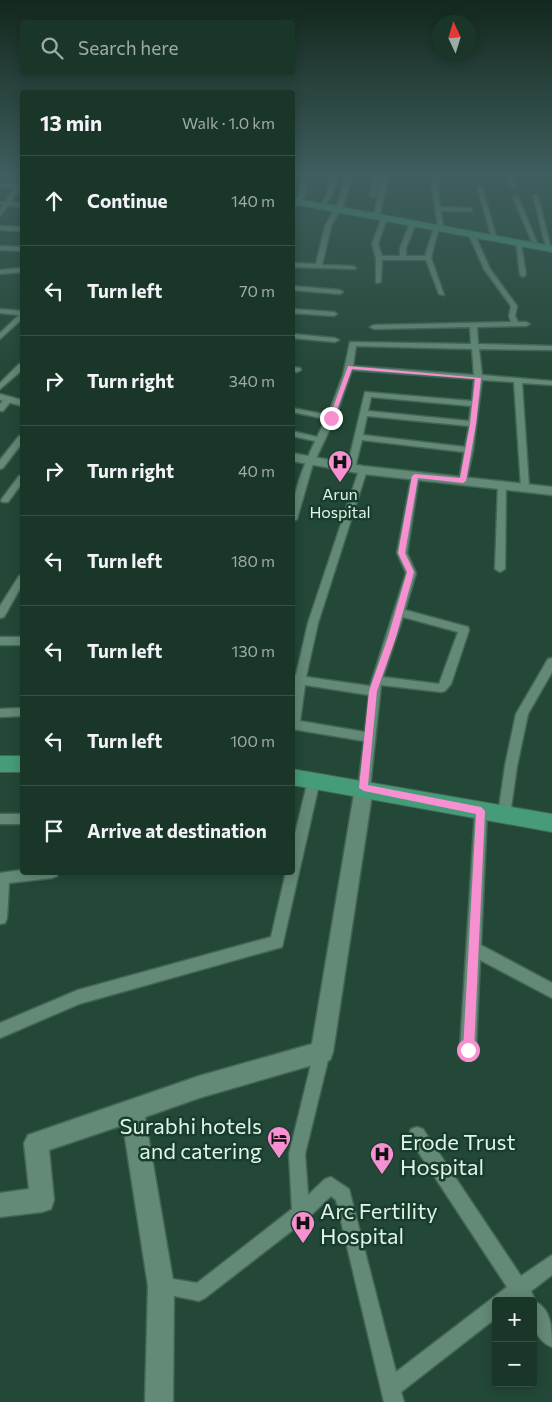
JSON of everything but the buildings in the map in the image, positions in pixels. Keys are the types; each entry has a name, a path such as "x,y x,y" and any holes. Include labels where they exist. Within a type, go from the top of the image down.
{"main road":[{"path":"503,240 550,247"},
{"path":"526,240 550,247"},
{"path":"0,764 20,764"},
{"path":"295,777 364,788 552,823"}],"street":[{"path":"318,267 324,240"},
{"path":"376,240 375,250 379,258 378,282"},
{"path":"403,258 403,248 406,240"},
{"path":"434,240 428,258 442,294"},
{"path":"474,240 486,269 514,306 512,316 515,324"},
{"path":"518,243 524,275"},
{"path":"0,248 20,249"},
{"path":"379,258 428,258"},
{"path":"295,265 353,268"},
{"path":"0,272 20,270"},
{"path":"295,288 340,292"},
{"path":"0,311 20,315"},
{"path":"295,311 334,314"},
{"path":"0,337 20,317"},
{"path":"374,327 526,324"},
{"path":"463,481 473,424 478,378 473,325"},
{"path":"295,336 335,340"},
{"path":"295,510 311,462 331,418 350,368 353,344 552,348"},
{"path":"0,387 20,368"},
{"path":"350,368 552,383"},
{"path":"518,381 525,488"},
{"path":"295,695 296,680 357,469 359,437 368,394 475,404"},
{"path":"0,409 4,399 20,402"},
{"path":"295,411 331,418"},
{"path":"364,414 473,424"},
{"path":"295,434 321,440"},
{"path":"359,437 469,450"},
{"path":"0,466 20,441"},
{"path":"295,458 357,469 552,491"},
{"path":"300,1213 297,1154 322,1052 364,788 374,685 399,612 410,572 402,553 415,476"},
{"path":"5,500 20,481"},
{"path":"500,569 502,484"},
{"path":"0,614 4,600 20,580"},
{"path":"296,680 441,688 445,684 464,630 399,612"},
{"path":"0,641 20,641"},
{"path":"504,815 511,766 522,714 552,662"},
{"path":"0,712 20,712"},
{"path":"295,724 370,738"},
{"path":"295,858 314,780"},
{"path":"468,1050 481,811"},
{"path":"0,819 20,818"},
{"path":"0,918 3,878 28,875"},
{"path":"0,1031 78,997 277,942 291,875"},
{"path":"474,949 552,991"},
{"path":"0,1205 42,1200 36,1143 199,1087 322,1052"},
{"path":"132,1110 161,1286 158,1402"},
{"path":"417,1135 523,1294 552,1264"},
{"path":"161,1286 199,1292 300,1213 332,1185 343,1195 392,1395 492,1309"},
{"path":"537,1316 552,1338"}],"place":[{"name":"Arun Hospital","path":"340,483"},
{"name":"Surabhi hotels and catering","path":"279,1159"},
{"name":"Erode Trust Hospital","path":"382,1175"},
{"name":"Arc Fertility Hospital","path":"303,1244"}],"route":[{"path":"331,418 350,368 478,378 473,424 463,481 415,476 402,553 410,572 392,637 373,691 364,788 481,811 468,1050"}]}
